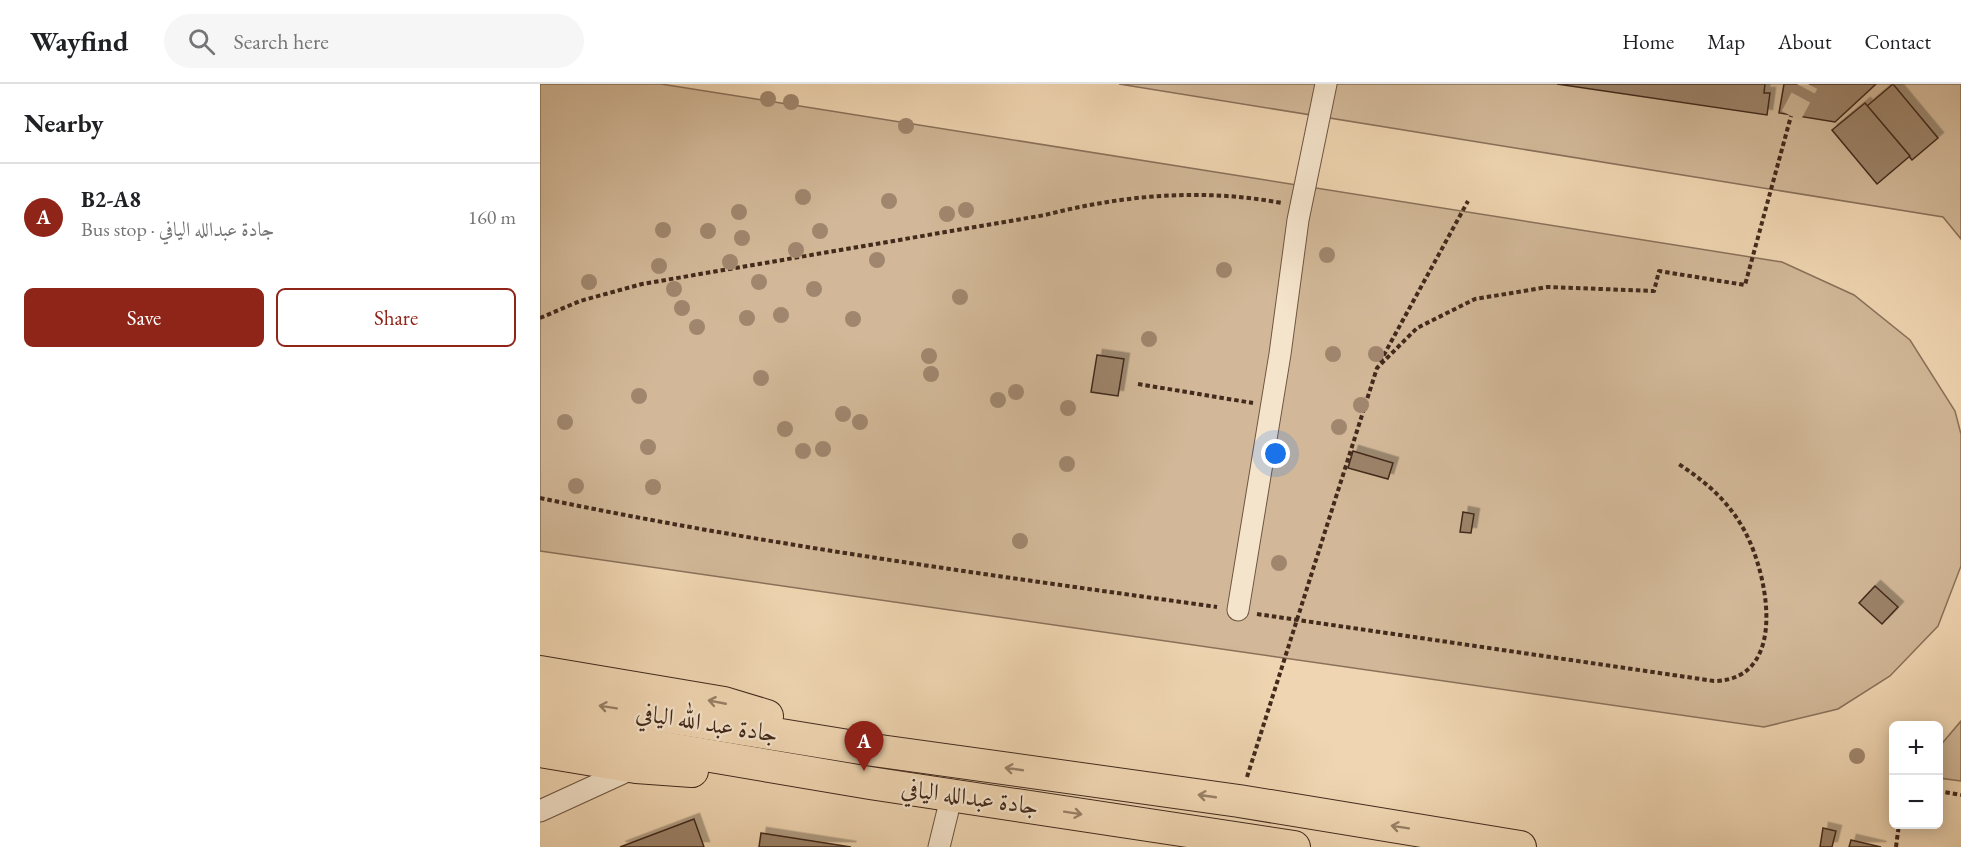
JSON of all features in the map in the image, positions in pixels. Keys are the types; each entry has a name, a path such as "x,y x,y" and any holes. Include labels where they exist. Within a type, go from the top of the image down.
{"highway":[{"path":"540,672 724,703 873,750"},
{"name":"جادة عبد الله اليافي","path":"540,696 873,750"},
{"name":"جادة عبدالله اليافي","path":"540,727 870,783 952,794 1167,837 1294,847"},
{"name":"جادة عبدالله اليافي","path":"873,750 1239,801 1520,847"},
{"path":"540,751 636,767 870,783"}],"street":[{"path":"1238,610 1301,206 1326,84"},
{"path":"540,811 636,767"},
{"path":"939,847 952,794"}],"path":[{"path":"1377,368 1417,328 1475,299 1548,287 1654,291 1659,271 1745,285 1791,116"},
{"path":"540,318 580,301 642,284 1033,217 1108,200 1140,196 1204,194 1301,206"},
{"path":"1239,801 1377,368 1468,201"},
{"path":"1138,384 1271,406"},
{"path":"1943,792 1961,795"},
{"path":"1896,847 1898,829"}],"shaded area":[{"path":"540,84 661,84 1782,262 1854,295 1910,340 1955,411 1961,434 1961,566 1938,626 1890,676 1838,709 1764,727 540,551"},
{"path":"1119,84 1961,84 1961,239 1943,217"},
{"path":"1961,721 1961,781 1943,779 1943,742"}],"building":[{"path":"1557,84 1765,84 1764,93 1770,93 1767,115"},
{"path":"1784,84 1876,84 1835,122 1779,113"},
{"path":"1893,84 1938,138 1912,160 1867,106"},
{"path":"1865,103 1910,156 1877,184 1832,130"},
{"path":"1097,355 1124,359 1118,396 1091,392"},
{"path":"1353,451 1393,463 1388,479 1348,468"},
{"path":"1463,512 1474,514 1471,533 1460,532"},
{"path":"1875,586 1898,607 1882,624 1859,603"},
{"path":"694,819 704,847 620,847"},
{"path":"1823,828 1836,831 1832,847 1820,847"},
{"path":"761,833 851,847 759,847"},
{"path":"1851,840 1881,847 1849,847"}],"tunnel":[{"path":"1791,116 1808,84"}],"place":[{"name":"B2-A8","path":"864,771"}]}
